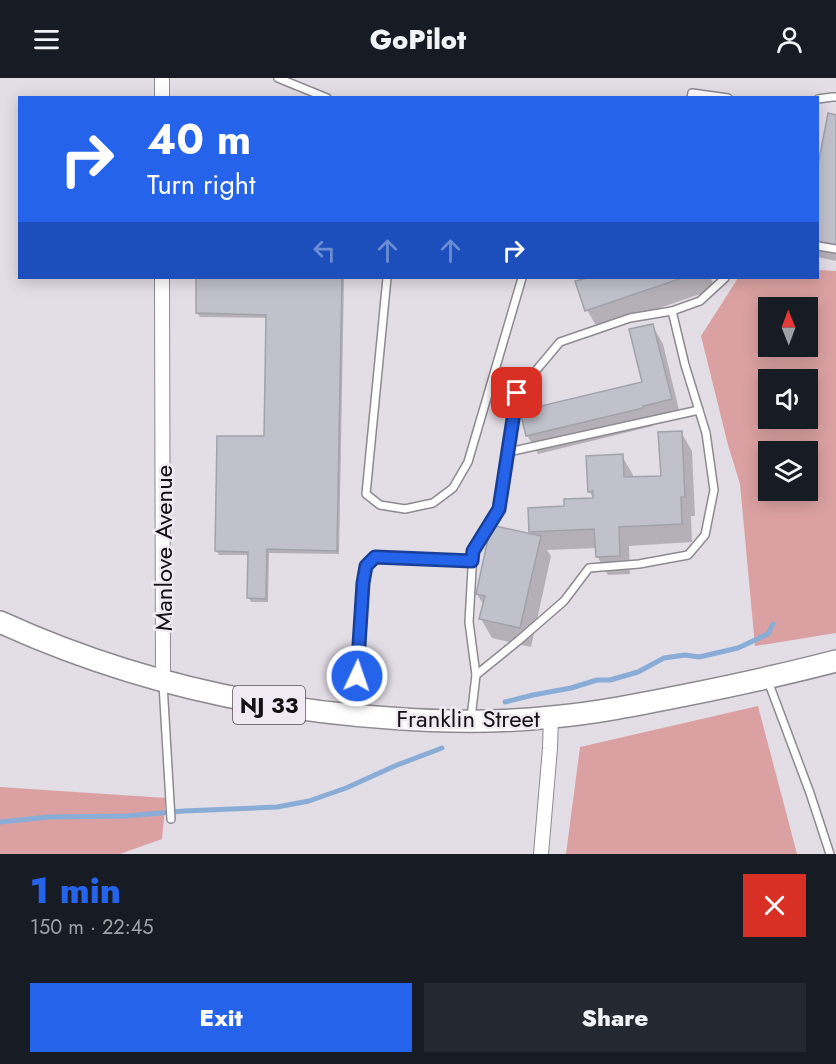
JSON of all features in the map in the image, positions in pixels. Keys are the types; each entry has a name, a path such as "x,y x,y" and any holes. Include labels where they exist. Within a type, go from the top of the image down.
{"main road":[{"name":"Franklin Street","path":"0,622 116,668 163,682 289,708 354,716 415,720 471,721 551,717 636,705 767,679 836,662"}],"street":[{"path":"162,78 162,96"},
{"name":"Manlove Avenue","path":"162,279 163,682"},
{"path":"541,854 551,717"}],"lane":[{"path":"278,78 322,96"},
{"path":"692,96 692,93 714,96"},
{"path":"819,99 836,98"},
{"path":"819,246 836,249"},
{"path":"387,279 366,494 380,505 405,509 433,503 453,488 468,462 522,279"},
{"path":"471,721 476,675 469,622 473,551 499,509 517,393 560,342 630,318 672,311 700,301 725,279"},
{"path":"476,675 564,602 589,568 639,564 688,555 705,535 714,490 706,433 685,365 672,311"},
{"path":"508,452 699,410"},
{"path":"354,716 360,615 366,566 375,557 472,561"},
{"path":"767,679 810,793 830,854"},
{"name":"Manlove Avenue","path":"163,682 171,819"}],"shaded area":[{"path":"819,270 836,271 836,633 755,646 740,484 701,336 737,279 819,279"},
{"path":"758,706 797,854 566,854 580,747"},
{"path":"0,787 166,798 162,839 120,854 0,854"}],"building":[{"path":"828,113 836,115 836,245 819,241 819,160"},
{"path":"196,279 342,279 337,551 267,549 266,599 247,598 248,552 215,551 217,436 264,436 266,315 196,313"},
{"path":"583,279 679,279 585,311 575,281"},
{"path":"653,324 672,399 526,436 520,411 642,382 629,329"},
{"path":"682,431 685,497 681,497 682,524 619,527 620,556 596,557 594,529 529,532 528,508 564,506 564,499 593,498 593,491 588,492 586,456 623,454 624,477 661,476 658,432"},
{"path":"491,525 541,536 520,628 479,619 485,596 476,594"}],"waterway":[{"path":"505,702 597,680 610,680 638,672 664,658 685,655 699,657 738,648 768,634 773,624"},
{"path":"0,822 49,817 126,816 277,807 309,801 346,788 442,748"}],"route":[{"path":"357,676 366,566 375,557 472,561 473,551 499,509 517,393"}]}
